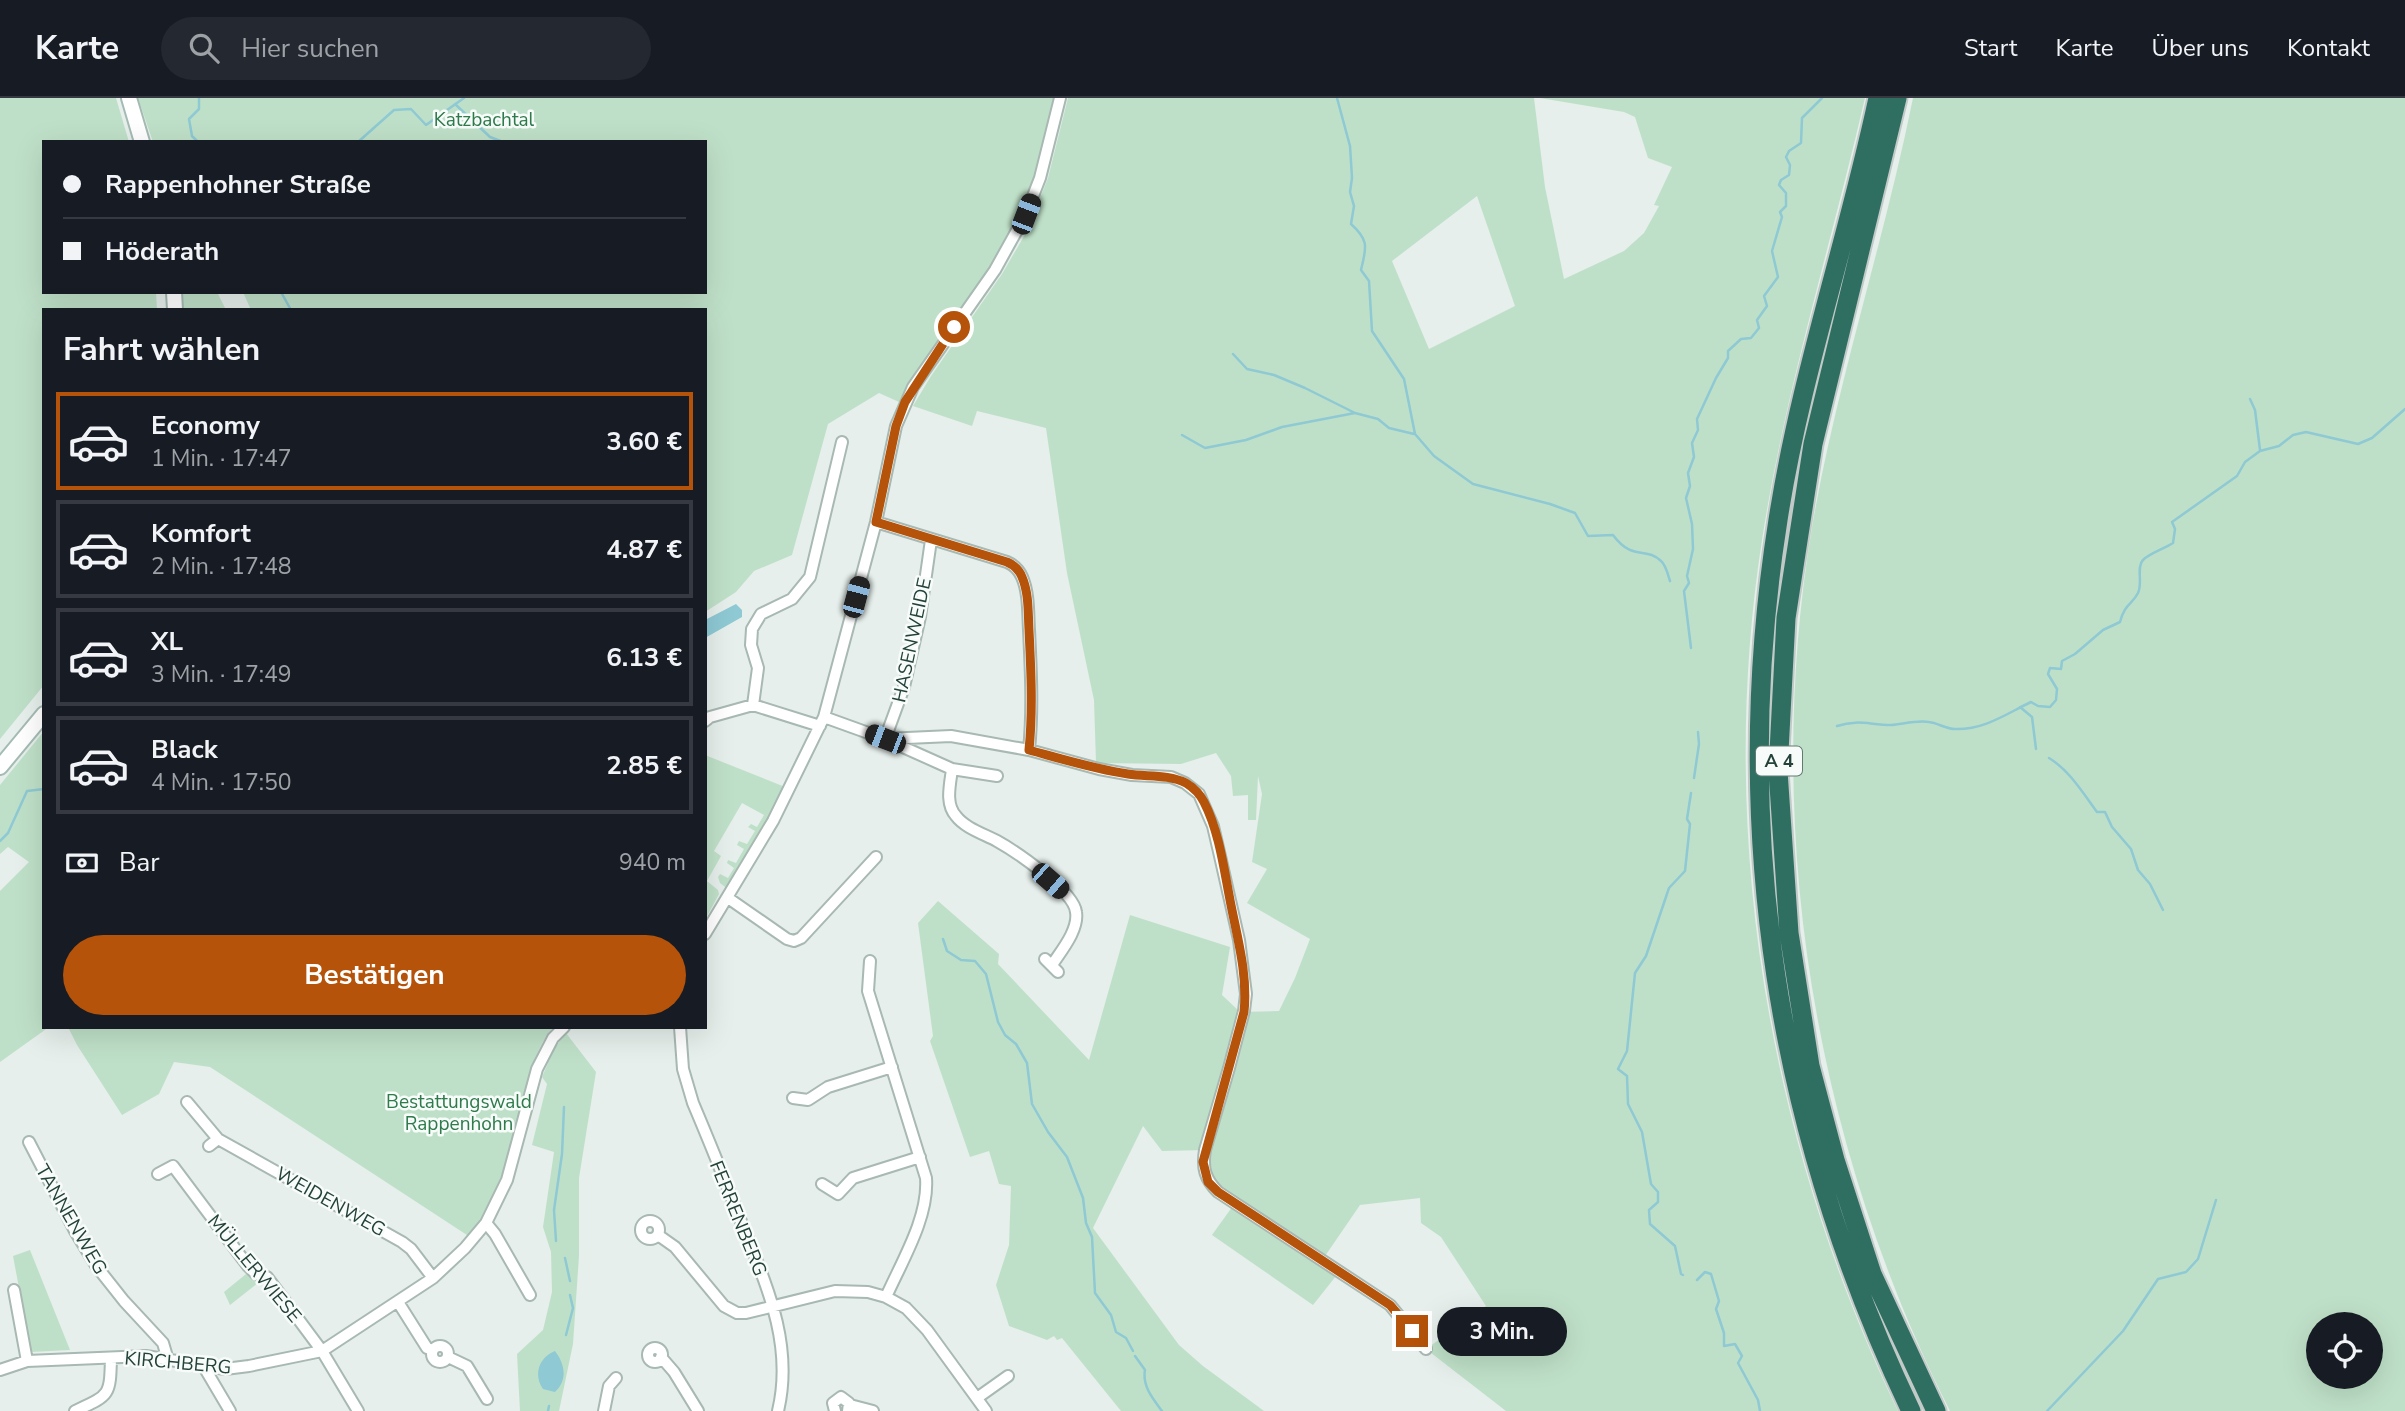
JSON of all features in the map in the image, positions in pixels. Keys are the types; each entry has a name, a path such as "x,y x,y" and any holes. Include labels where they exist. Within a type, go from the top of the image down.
{"highway":[{"name":"A 4","path":"1878,98 1807,383 1778,519 1764,619 1759,771 1761,845 1770,940 1798,1096 1838,1238 1878,1341 1911,1411"},
{"name":"A 4","path":"1897,98 1813,444 1786,618 1778,771 1789,933 1810,1066 1835,1160 1872,1274 1936,1411"}],"main road":[{"path":"129,98 141,140"},
{"path":"0,767 42,716"}],"street":[{"path":"707,931 773,821 822,721 876,522 896,426 905,402 995,270 1026,214 1040,178 1060,98"},
{"path":"753,705 758,668 751,645 752,629 761,614 792,599 810,577 842,443"},
{"path":"876,522 1007,562 1021,575 1027,603 1031,677 1029,750"},
{"name":"HASENWEIDE","path":"885,739 904,687 920,617 931,540"},
{"path":"707,719 753,705 885,739 952,769 997,776"},
{"path":"885,739 951,736 1029,750 1132,775 1171,777 1193,788 1205,804 1220,856 1239,940 1246,994 1244,1012 1203,1162 1208,1182 1218,1192 1390,1305 1426,1349"},
{"path":"952,769 949,804 956,817 1009,848 1036,873 1062,891 1076,910 1075,923 1067,942 1052,965"},
{"path":"728,898 787,939 794,941 801,938 876,856"},
{"path":"870,961 868,991 926,1178 927,1201 886,1297"},
{"path":"358,1411 322,1351 433,1278 465,1248 486,1223 507,1180 540,1060 552,1038 562,1029"},
{"name":"FERRENBERG","path":"680,1029 683,1069 693,1103 774,1305 783,1374 778,1411"},
{"path":"793,1098 808,1100 828,1087 892,1067"},
{"name":"WEIDENWEG","path":"187,1102 213,1142 402,1242 411,1249 433,1278"},
{"name":"TANNENWEG","path":"29,1142 75,1231 97,1267 163,1343 168,1360"},
{"path":"822,1184 838,1194 853,1178 920,1157"},
{"name":"MÜLLERWIESE","path":"158,1174 173,1166 248,1266 257,1274 267,1277 322,1351"},
{"path":"486,1223 530,1295"},
{"path":"658,1235 675,1247 730,1310 746,1313 835,1291 868,1292 886,1297 906,1308 927,1330 986,1411"},
{"path":"14,1290 27,1361"},
{"path":"398,1302 428,1348 433,1350 433,1358 443,1362 448,1357 467,1366 486,1399"},
{"name":"KIRCHBERG","path":"0,1370 27,1361 146,1356 225,1369 322,1351"},
{"path":"661,1357 674,1371 698,1411"},
{"path":"75,1411 108,1392 111,1384 111,1358"},
{"path":"204,1367 230,1411"},
{"path":"977,1398 1008,1376"},
{"path":"604,1411 609,1386 616,1378"},
{"path":"835,1411 833,1403 838,1398 846,1398 849,1408 873,1411"}],"green space":[{"path":"0,98 116,98 128,140 42,140 42,294 156,294 157,308 42,308 42,687 0,739"},
{"name":"Katzbachtal","path":"138,98 1055,98 1036,173 1016,224 992,266 899,402 879,393 828,424 792,555 754,571 736,592 707,611 707,308 250,308 244,294 707,294 707,140 152,140"},
{"path":"1068,98 1534,98 1545,187 1564,279 1624,251 1644,233 1659,206 1654,205 1672,167 1648,158 1635,117 1624,112 1540,98 1865,98 1796,373 1772,484 1762,540 1749,651 1746,763 1751,875 1764,986 1786,1096 1816,1204 1853,1309 1898,1411 1506,1411 1426,1349 1486,1306 1441,1237 1421,1223 1420,1198 1360,1205 1323,1259 1340,1271 1313,1305 1212,1235 1235,1203 1208,1182 1205,1150 1162,1151 1143,1126 1093,1228 1179,1345 1264,1411 1121,1411 1062,1338 1057,1340 1054,1336 1047,1340 1009,1326 996,1285 1009,1245 1011,1186 999,1184 989,1151 970,1157 930,1041 933,1036 918,923 938,901 999,954 998,964 1089,1060 1130,915 1230,947 1222,995 1240,1012 1279,1011 1310,939 1247,903 1267,869 1252,862 1262,794 1258,776 1256,820 1248,820 1248,795 1233,796 1231,776 1216,753 1181,764 1096,763 1094,700 1067,573 1046,428 977,411 972,426 913,406 1002,274 1027,231 1048,178","holes":["1477,196 1515,306 1429,349 1392,261"]},
{"path":"1913,98 2405,98 2405,1411 1950,1411 1903,1308 1864,1201 1833,1091 1811,980 1798,867 1793,753 1798,640 1812,527 1834,419"},
{"path":"182,294 218,294 225,308 183,308"},
{"path":"42,733 42,1029 46,1029 0,1062 0,891 29,862 8,847 0,854 0,785"},
{"path":"707,756 785,787 749,857 725,887 718,877 720,874 728,878 734,868 727,863 728,860 736,863 744,849 737,845 739,841 747,844 755,831 748,827 751,824 757,827 764,815 742,803 714,851 721,856 707,881"},
{"path":"707,881 719,894 707,916"},
{"name":"Bestattungswald Rappenhohn","path":"69,1029 552,1029 531,1070 500,1180 470,1237 210,1067 174,1062 159,1094 122,1115"},
{"path":"566,1033 596,1072 579,1178 579,1256 573,1344 559,1411 520,1411 517,1354 543,1330 552,1292 551,1252 543,1227 554,1152 532,1145 547,1084 542,1077 554,1049"},
{"path":"30,1250 70,1350 31,1352 13,1256"},
{"path":"246,1274 259,1282 230,1305 224,1292"}],"water":[{"path":"736,604 742,610 742,617 707,637 707,619"},
{"path":"555,1351 564,1372 562,1382 555,1392 543,1389 538,1372 545,1358"}],"waterway":[{"path":"196,140 192,136 189,119 199,109 199,98"},
{"path":"360,140 394,110 411,109 426,125 464,98"},
{"path":"1337,98 1350,146 1350,192 1354,206 1351,224 1361,235 1365,245 1361,270 1369,281 1372,331 1404,379 1415,434 1434,456 1473,484 1575,513 1588,536 1613,535 1627,548 1650,554 1664,565 1670,581"},
{"path":"1691,648 1684,591 1689,583 1687,576 1693,549 1692,524 1686,498 1690,486 1688,473 1694,457 1692,443 1698,430 1697,419 1728,358 1728,351 1741,339 1751,338 1759,328 1757,320 1767,306 1764,296 1778,277 1772,251 1782,217 1780,212 1786,206 1786,193 1779,185 1781,180 1789,175 1790,165 1786,157 1789,151 1801,143 1802,118 1822,98"},
{"path":"455,104 490,137 498,140"},
{"path":"282,294 290,308"},
{"path":"1233,354 1247,369 1274,375 1355,413"},
{"path":"2250,399 2255,410 2260,450"},
{"path":"1837,726 1851,723 1891,725 1924,722 1952,729 1966,729 1994,720 2031,702 2050,707 2056,700 2057,689 2048,674 2050,668 2061,669 2062,661 2075,654 2103,630 2120,622 2124,611 2138,593 2143,560 2173,543 2175,529 2172,522 2237,476 2245,462 2260,451 2279,446 2293,435 2306,432 2358,444 2372,438 2405,409"},
{"path":"1182,435 1205,448 1246,440 1282,427 1355,413 1378,419 1389,428 1414,434"},
{"path":"2020,707 2032,717 2036,749"},
{"path":"1694,778 1698,732"},
{"path":"2049,758 2069,775 2097,812 2105,812 2112,827 2131,849 2138,870 2150,884 2163,910"},
{"path":"0,841 8,833 27,791 42,789"},
{"path":"1683,1275 1675,1246 1650,1224 1649,1210 1658,1202 1658,1192 1651,1184 1642,1132 1628,1104 1627,1076 1618,1069 1627,1051 1635,973 1646,956 1669,888 1685,871 1691,793"},
{"path":"943,939 947,951 961,960 975,961 986,974 998,1022 1027,1063 1032,1104 1067,1157 1083,1198 1086,1223 1092,1237 1095,1293 1111,1315 1116,1332 1126,1338 1133,1351"},
{"path":"556,1241 554,1210 562,1154 564,1107"},
{"path":"2047,1411 2123,1331 2158,1279 2186,1272 2198,1259 2216,1200"},
{"path":"565,1258 570,1281"},
{"path":"1697,1280 1705,1272 1711,1274 1719,1301 1716,1309 1724,1333 1724,1346 1735,1344 1742,1356 1738,1363 1758,1400 1760,1411"},
{"path":"566,1335 573,1308 570,1295"},
{"path":"1135,1356 1145,1370 1149,1392 1162,1411"},
{"path":"548,1411 549,1406"}],"route":[{"path":"954,327 905,402 896,426 876,522 1007,562 1017,569 1024,585 1027,603 1032,715 1029,750 1100,769 1132,775 1171,777 1185,783 1199,794 1213,826 1239,940 1246,994 1244,1012 1205,1150 1203,1162 1208,1182 1218,1192 1390,1305 1412,1331"}]}
